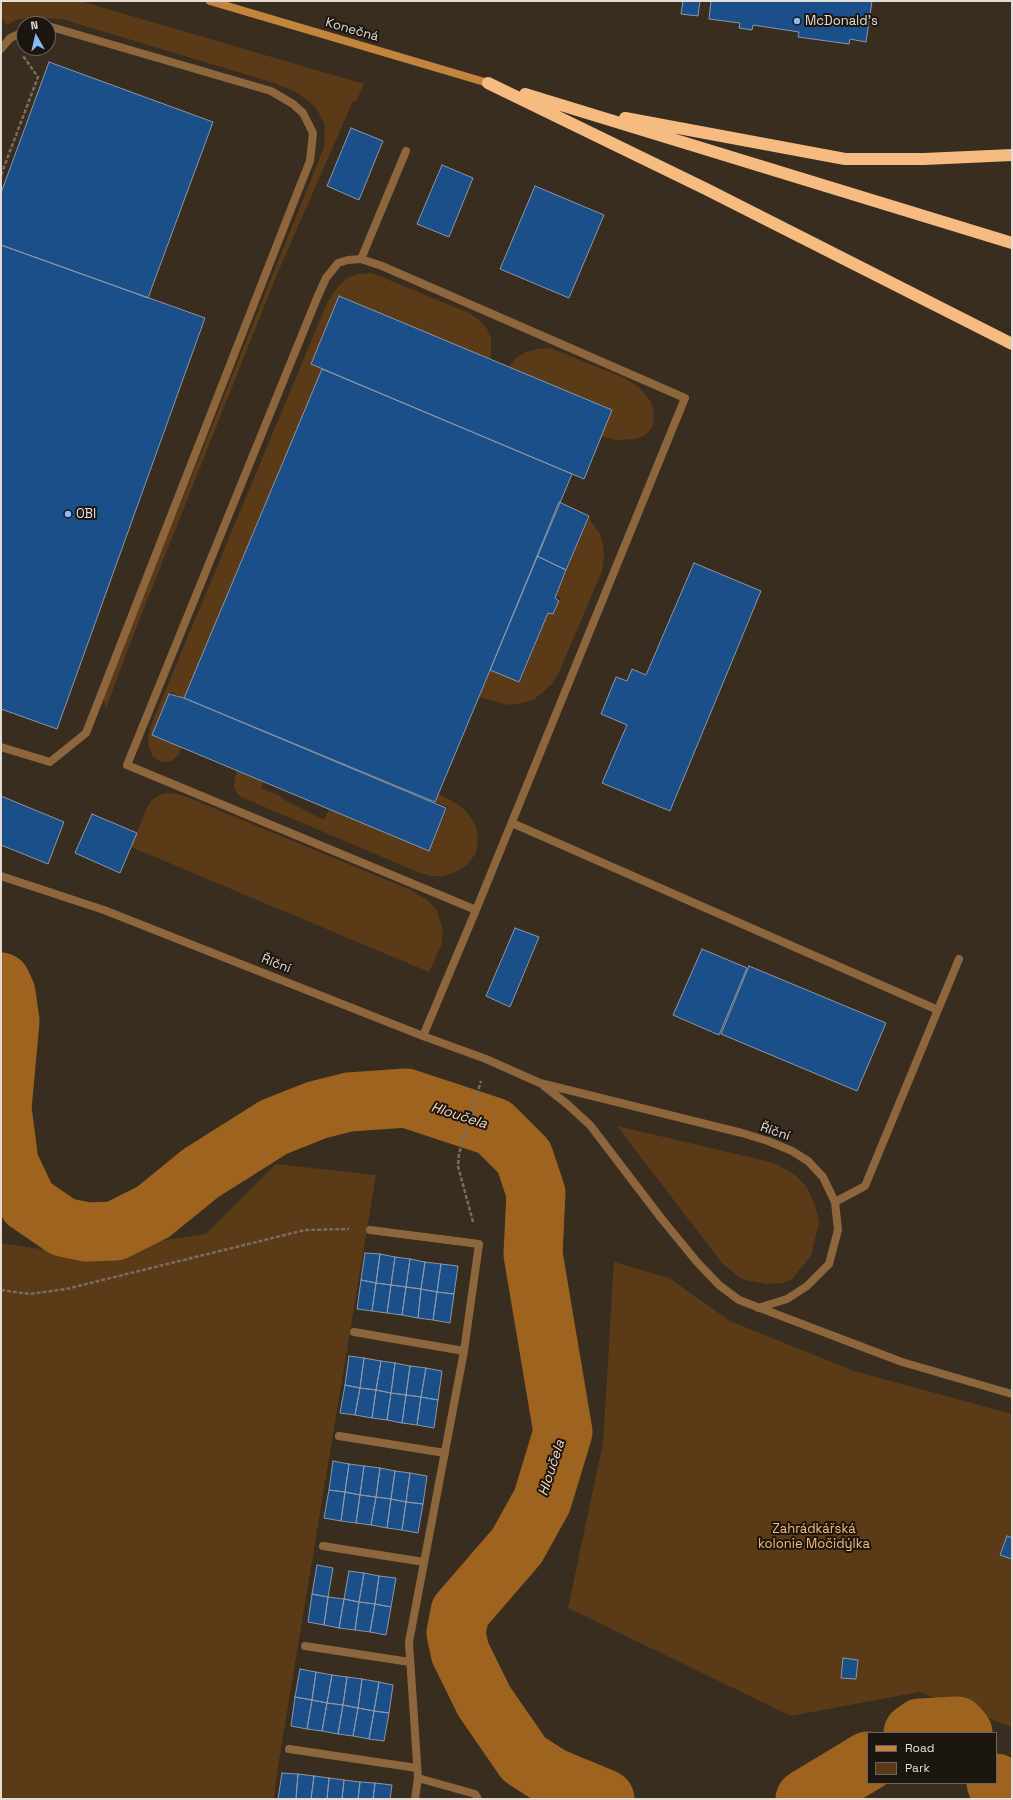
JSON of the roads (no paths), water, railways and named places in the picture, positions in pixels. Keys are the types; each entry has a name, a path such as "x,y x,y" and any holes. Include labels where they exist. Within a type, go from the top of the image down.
{"highway":[{"path":"488,82 1012,243"},
{"path":"488,82 706,189 1012,344"},
{"path":"566,107 845,159 924,159 1012,155"}],"main road":[{"name":"Konečná","path":"210,1 488,82"}],"street":[{"path":"1,747 50,762 86,732 310,161 313,132 303,113 293,104 271,92 56,28"},
{"path":"1,49 10,38 16,35"},
{"path":"361,259 406,152"},
{"path":"423,1036 476,910 685,398 382,266 361,259 348,260 338,263 326,278 317,298 127,765 476,910"},
{"path":"512,822 938,1010"},
{"name":"Říční","path":"1,876 104,910 423,1036 486,1059 540,1083 768,1141 792,1151 808,1161 822,1177 835,1202 838,1230 829,1264 807,1286 787,1300 758,1308"},
{"path":"835,1202 865,1186 959,959"},
{"name":"Říční","path":"540,1083 567,1104 590,1126 661,1218 719,1285 739,1300 902,1362 1012,1394"},
{"path":"370,1230 479,1244 464,1351 409,1642 418,1778 415,1799"},
{"path":"354,1332 464,1351"},
{"path":"339,1436 445,1453"},
{"path":"323,1546 424,1562"},
{"path":"305,1646 410,1662"},
{"path":"289,1749 417,1768"},
{"path":"418,1778 475,1794 478,1799"}],"waterway":[{"name":"Hloučela","path":"1,982 6,993 10,1021 2,1108 9,1163 28,1203 63,1227 87,1232 115,1231 153,1212 201,1173 274,1127 317,1110 349,1102 406,1098 494,1127 524,1157 536,1193 533,1254 563,1432 542,1501 517,1546 460,1612 456,1633 460,1652 484,1701 524,1759 552,1777 605,1799"},
{"name":"Hloučela","path":"914,1732 920,1728 957,1726 962,1732"},
{"name":"Hloučela","path":"805,1799 867,1762"},
{"name":"Hloučela","path":"996,1784 1004,1799"}],"place":[{"name":"McDonald's","path":"797,21"},
{"name":"OBI","path":"68,514"}],"park label":[{"name":"Zahrádkářská kolonie Močidýlka","path":"814,1536"}]}
